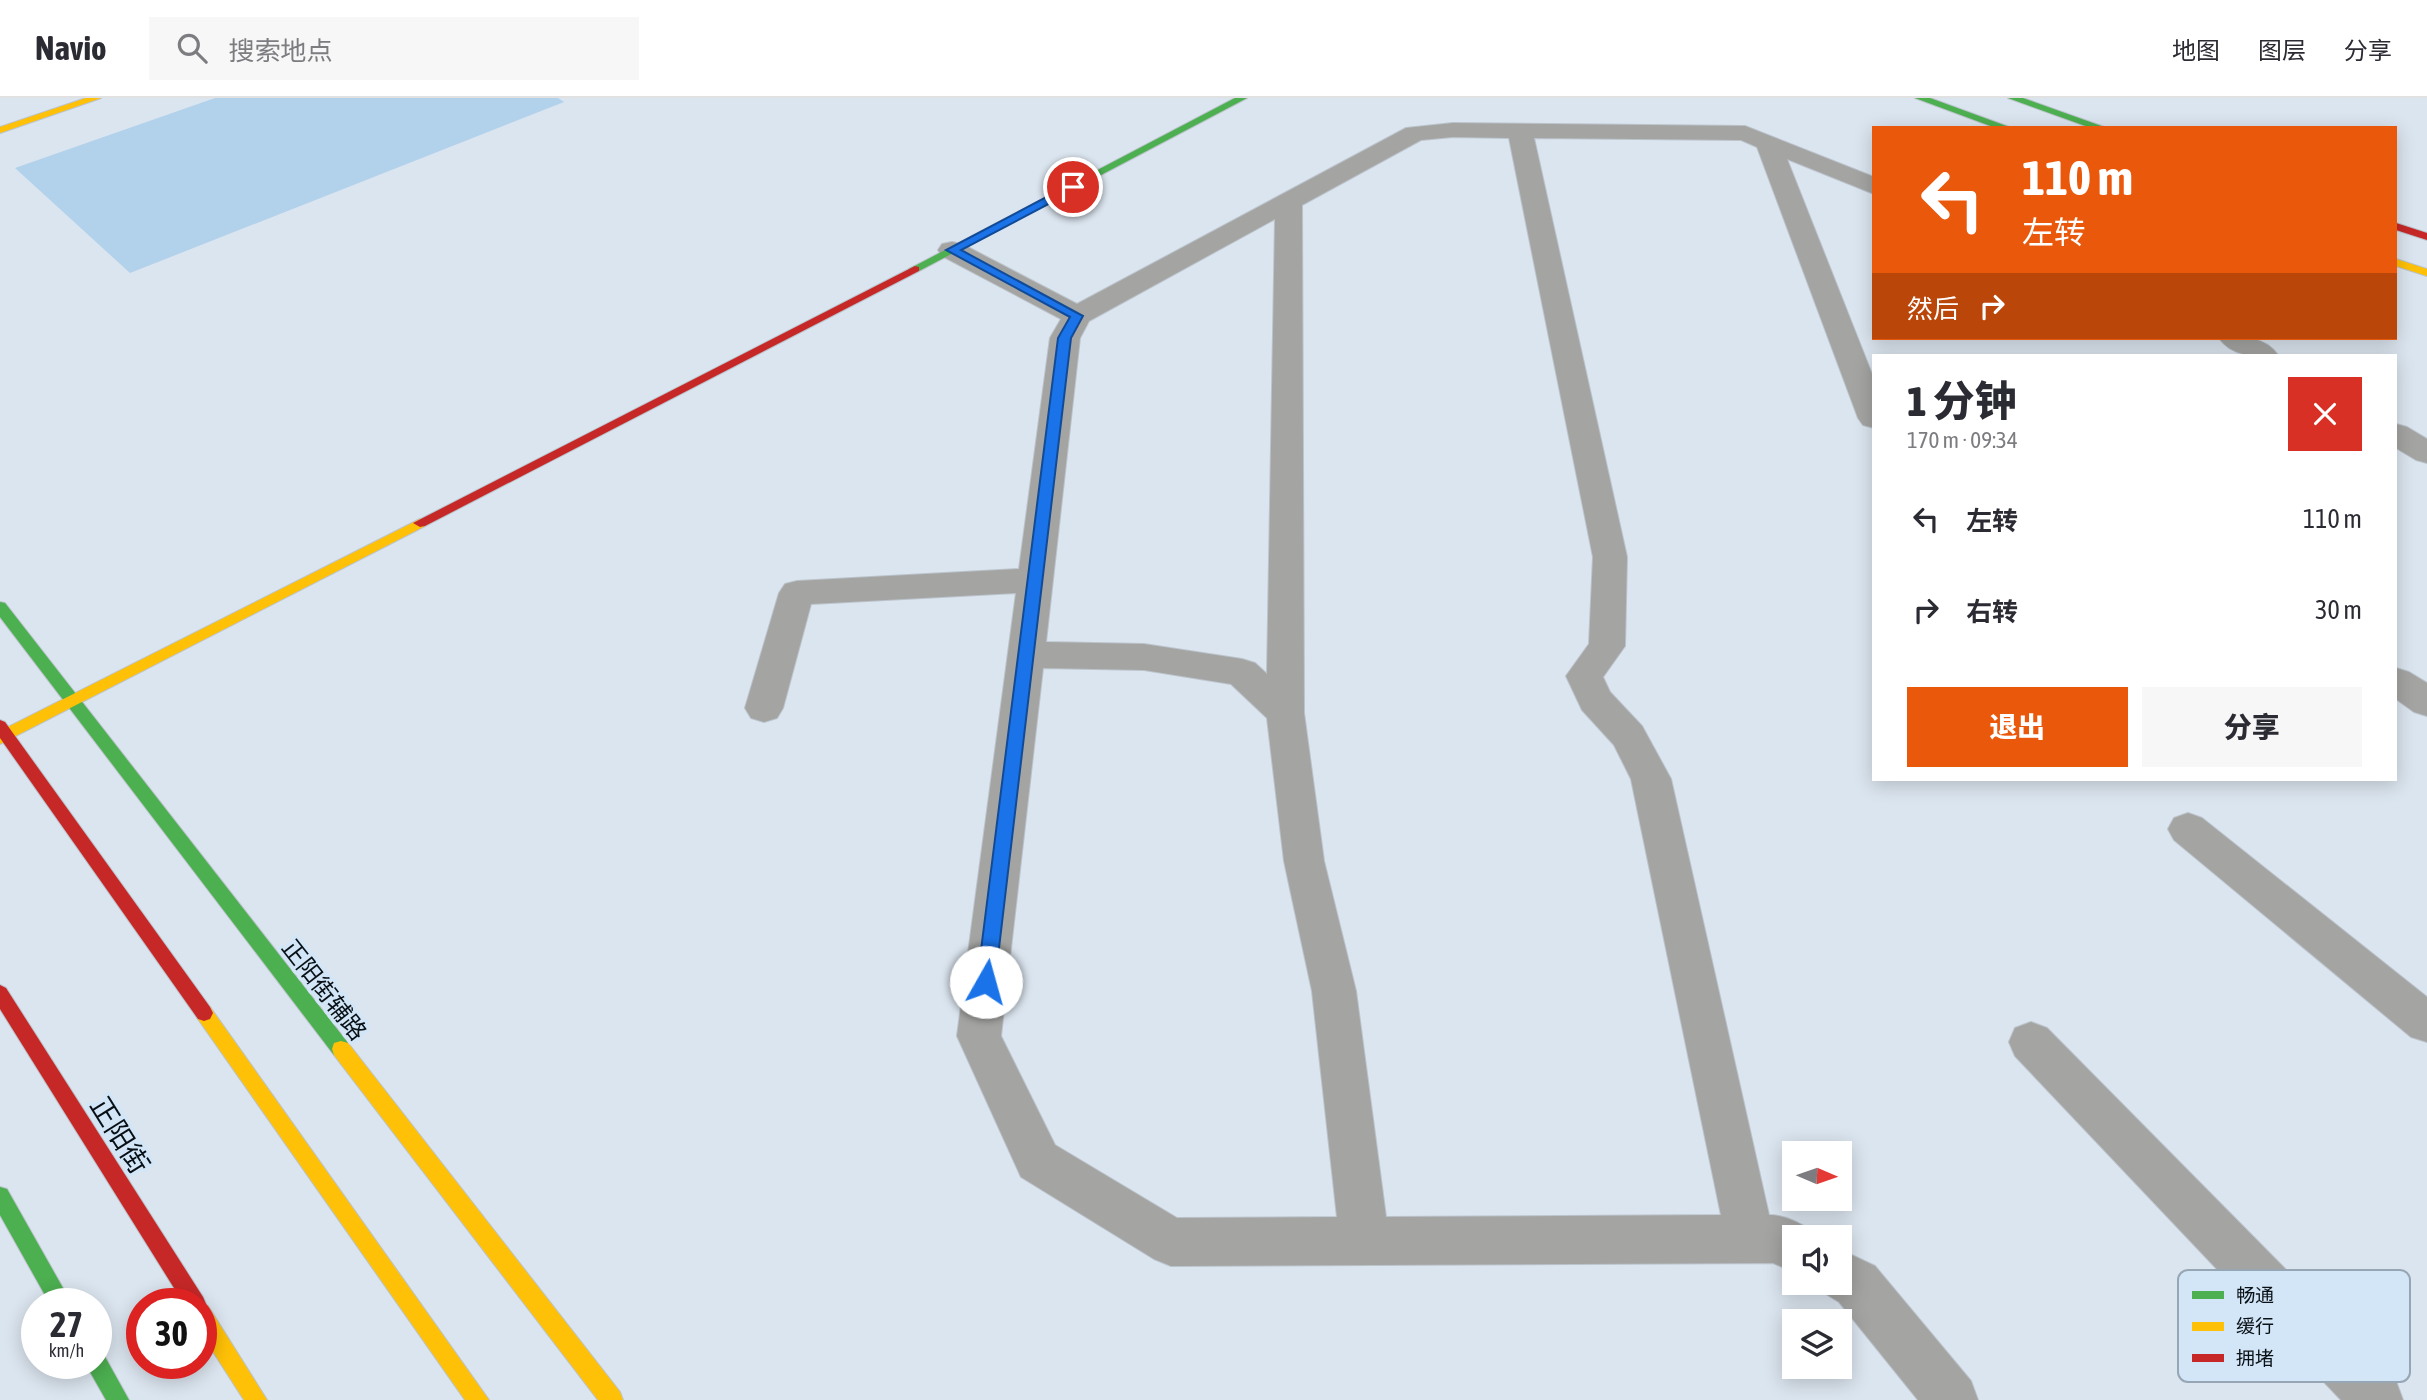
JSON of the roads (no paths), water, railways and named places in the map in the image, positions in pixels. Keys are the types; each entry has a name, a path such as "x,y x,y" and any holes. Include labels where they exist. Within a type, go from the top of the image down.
{"street":[{"path":"0,130 96,98"},
{"path":"478,1400 2,733 73,701 952,250 1242,98"},
{"path":"1920,98 2001,126"},
{"path":"2013,98 2096,126"},
{"path":"1782,1241 1750,1239 1171,1242 1038,1161 979,1036 1065,338 1077,316 1415,134 1453,130 1745,133 1872,185"},
{"path":"1520,131 1610,557 1607,646 1584,676 1595,700 1628,736 1651,779 1750,1239"},
{"path":"1768,143 1872,413"},
{"path":"1289,202 1284,713 1304,861 1334,991 1364,1241"},
{"path":"2397,226 2427,237"},
{"path":"952,250 1077,316"},
{"path":"2397,262 2427,273"},
{"path":"2237,340 2261,354"},
{"path":"2397,435 2427,453"},
{"path":"764,708 797,593 1035,580"},
{"name":"正阳街辅路","path":"0,607 612,1400"},
{"path":"1026,655 1144,657 1242,672 1284,713"},
{"path":"2397,682 2427,702"},
{"path":"2188,829 2427,1023"},
{"name":"正阳街","path":"0,993 185,1288"},
{"path":"2031,1042 2251,1270"},
{"path":"0,1196 53,1288"},
{"path":"1852,1281 1952,1400"},
{"path":"217,1338 256,1400"},
{"path":"106,1379 118,1400"},
{"path":"2360,1382 2377,1400"}]}
